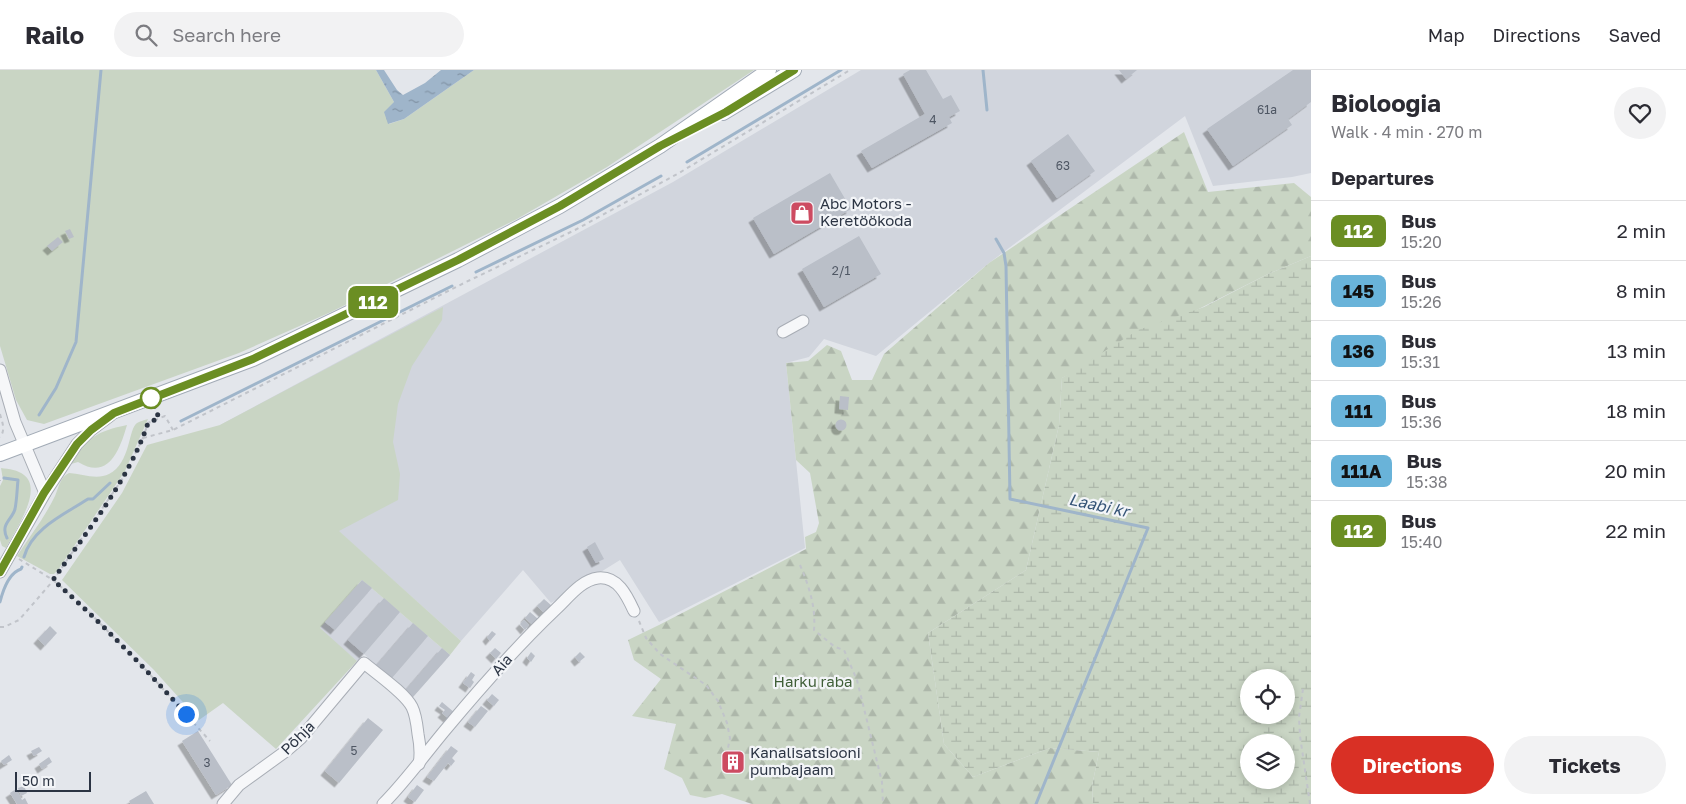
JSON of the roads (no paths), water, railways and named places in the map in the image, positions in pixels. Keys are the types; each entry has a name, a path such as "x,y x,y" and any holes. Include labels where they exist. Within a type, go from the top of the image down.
{"main road":[{"path":"0,454 114,413 253,359 458,260 560,206 660,146 770,70"},
{"path":"660,146 726,112 794,70"}],"street":[{"path":"783,332 803,321"},
{"path":"0,370 15,422 26,444 44,493"},
{"path":"1,568 44,493 77,444 91,430 114,413"},
{"name":"Aia","path":"383,804 520,644 585,582 598,578 608,578 614,581 622,588 634,611"},
{"name":"Põhja","path":"223,804 239,785 286,751 300,738 364,663 403,696 413,708 420,744 419,764"}],"water":[{"path":"376,70 384,70 397,90 403,95 425,83 441,70 474,70 404,119 388,124 384,112 394,102"}],"waterway":[{"path":"39,415 56,388 76,342 101,70"},
{"path":"687,162 841,70"},
{"path":"983,70 987,110"},
{"path":"476,272 583,220 661,176"},
{"name":"Laabi kr","path":"996,239 1004,253 1006,266 1010,499 1148,528 1036,804"},
{"path":"181,421 452,286"},
{"path":"4,478 18,480 14,513 7,522 5,529 7,538"},
{"path":"24,557 34,538 50,523 88,499 93,499 110,483"},
{"path":"0,602 10,578 22,567"}],"place":[{"name":"Abc Motors - Keretöökoda","path":"802,213"},
{"name":"Kanalisatsiooni pumbajaam","path":"733,762"}],"park label":[{"name":"Harku raba","path":"813,682"}]}
